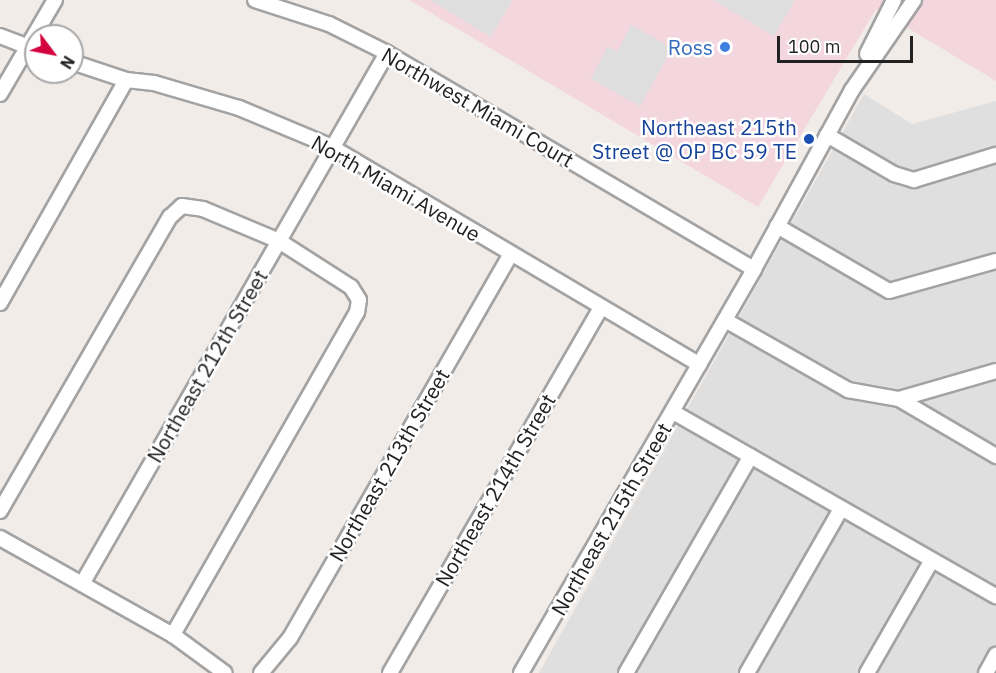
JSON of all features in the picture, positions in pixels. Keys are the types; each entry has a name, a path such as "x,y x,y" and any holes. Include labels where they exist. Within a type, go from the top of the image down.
{"street":[{"path":"43,24 55,0"},
{"name":"Northwest Miami Court","path":"255,0 329,24 387,53 754,269"},
{"path":"852,90 894,0"},
{"path":"852,90 914,0"},
{"path":"0,36 24,45"},
{"name":"Northeast 212th Street","path":"82,584 279,241 330,146 387,53"},
{"path":"0,94 24,58"},
{"name":"North Miami Avenue","path":"84,66 126,80 154,83 239,108 330,146 699,364"},
{"path":"0,303 126,80"},
{"name":"Northeast 215th Street","path":"521,673 673,412 852,90"},
{"path":"826,135 894,174 914,180 996,155"},
{"path":"0,511 170,217 182,206 203,209 279,241 351,287 359,300 357,312 173,635"},
{"path":"777,226 889,291 996,261"},
{"name":"Northeast 213th Street","path":"261,673 290,638 511,254"},
{"name":"Northeast 214th Street","path":"390,673 601,308"},
{"path":"725,320 848,390 899,399 996,456"},
{"path":"899,399 996,371"},
{"path":"673,412 996,595"},
{"path":"627,673 751,456"},
{"path":"747,673 841,509"},
{"path":"0,538 173,635 225,673"},
{"path":"867,673 932,560"},
{"path":"986,673 996,655"}],"shaded area":[{"path":"409,0 996,0 996,81 876,9 758,207"},
{"path":"430,0 512,0 491,37"},
{"path":"713,0 795,0 774,36"},
{"path":"631,25 672,48 640,106 591,79 608,46 617,52"},
{"path":"864,94 912,124 996,101 996,673 539,673"}],"place":[{"name":"Ross","path":"725,47"},
{"name":"Northeast 215th Street @ OP BC 59 TE","path":"809,139"}]}
